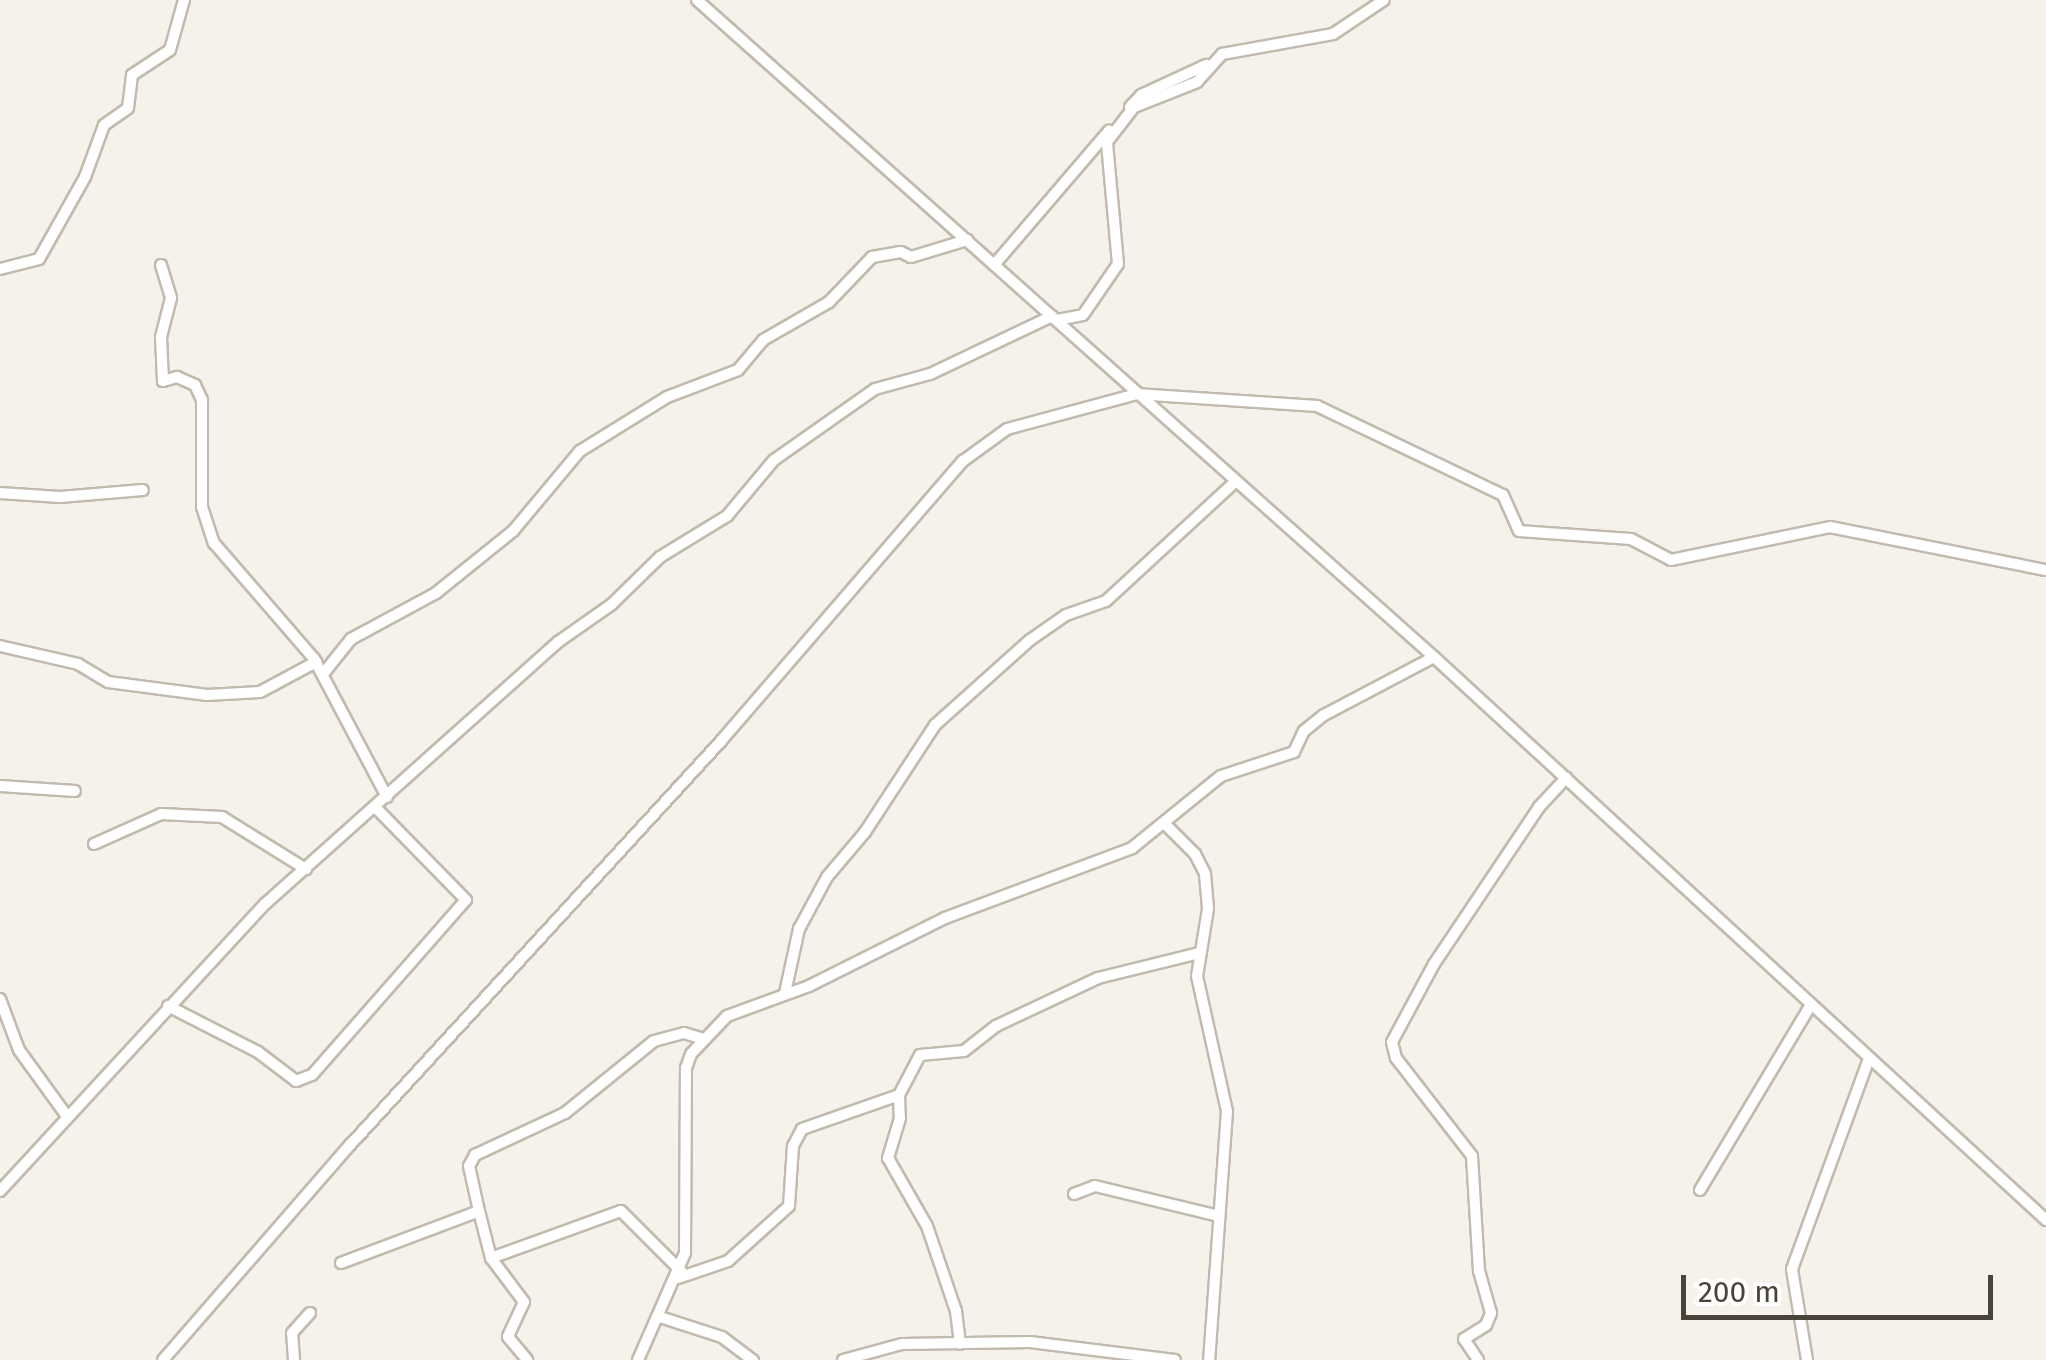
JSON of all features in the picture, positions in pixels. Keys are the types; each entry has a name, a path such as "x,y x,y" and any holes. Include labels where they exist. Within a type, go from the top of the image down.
{"street":[{"path":"0,269 39,259 85,177 104,126 128,108 132,75 170,50 184,0"},
{"path":"698,0 1434,657 1809,1008 2046,1220"},
{"path":"994,265 1140,95 1236,48 1333,34 1384,0"},
{"path":"0,1191 243,925 558,642 676,545 715,525 774,460 856,400 930,374 1054,318 1083,315 1118,264 1107,142 1134,107 1197,82 1212,62"},
{"path":"323,674 359,633 414,608 512,530 580,450 643,409 738,370 763,340 829,302 872,257 900,252 911,257 967,240"},
{"path":"161,266 171,298 162,336 163,381 187,381 202,400 202,507 214,544 316,662 387,797"},
{"path":"163,1360 364,1129 734,727 963,461 1007,429 1137,394 1318,406 1503,495 1519,531 1631,540 1670,560 1830,527 2046,570"},
{"path":"784,993 799,930 827,876 865,832 935,725 1030,640 1066,615 1106,600 1235,482"},
{"path":"0,493 60,497 143,490"},
{"path":"0,646 78,664 108,682 207,694 260,692 316,662"},
{"path":"638,1360 680,1275 686,1068 704,1039 746,1006 784,993 945,918 1132,848 1167,826 1221,776 1294,752 1304,731 1324,715 1434,657"},
{"path":"1464,1340 1486,1325 1491,1313 1479,1271 1472,1156 1396,1058 1392,1042 1434,964 1539,808 1566,778"},
{"path":"0,786 75,791"},
{"path":"168,1006 258,1052 296,1081 312,1075 466,900 375,807"},
{"path":"94,844 161,814 222,817 306,869"},
{"path":"1167,826 1195,854 1205,874 1208,908 1200,954 1200,1005 1220,1061 1227,1112 1208,1360"},
{"path":"960,1344 956,1311 927,1226 888,1158 900,1118 899,1096 920,1055 964,1052 996,1026 1098,978 1200,954"},
{"path":"0,999 3,1025 66,1115"},
{"path":"1700,1190 1809,1008"},
{"path":"528,1360 508,1338 522,1298 491,1258 469,1166 475,1156 564,1113 654,1041 684,1033 704,1039"},
{"path":"1807,1360 1792,1269 1868,1061"},
{"path":"680,1275 728,1261 789,1206 793,1146 802,1130 899,1096"},
{"path":"1074,1194 1094,1186 1219,1216"},
{"path":"341,1263 478,1211"},
{"path":"491,1258 621,1211 680,1275"},
{"path":"294,1360 292,1332 310,1312"},
{"path":"660,1317 722,1337 753,1360"},
{"path":"1462,1360 1464,1340"},
{"path":"1464,1340 1478,1360"},
{"path":"843,1360 902,1344 1052,1342 1175,1360"}]}
